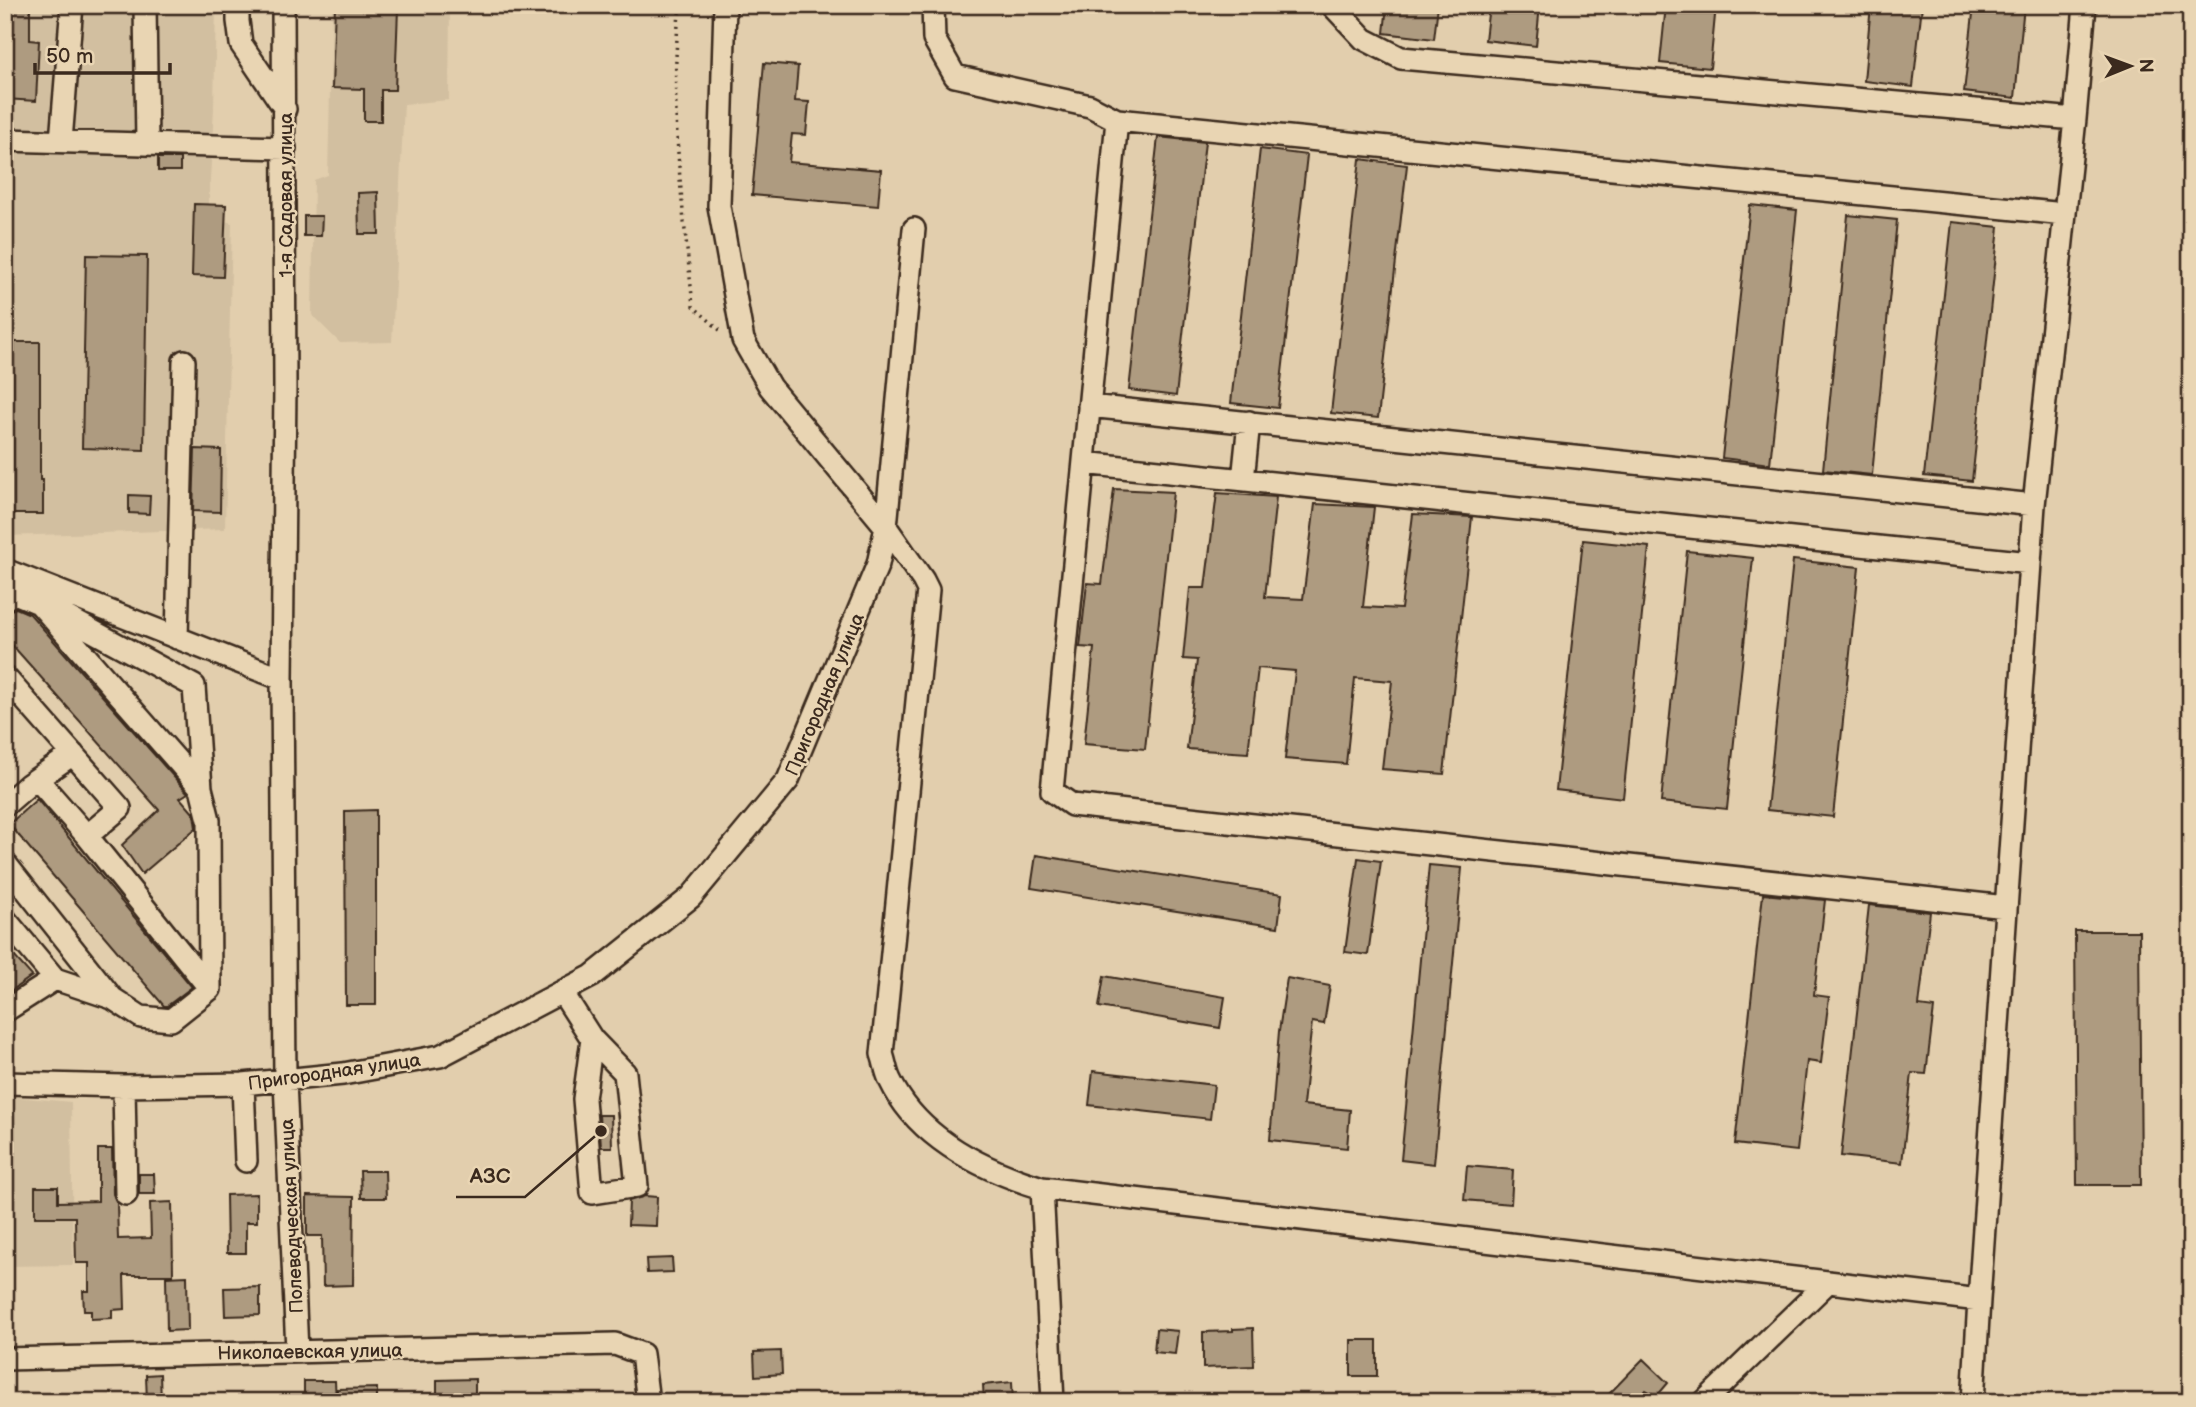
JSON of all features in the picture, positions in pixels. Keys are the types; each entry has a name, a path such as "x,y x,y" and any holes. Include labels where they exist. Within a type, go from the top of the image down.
{"street":[{"path":"61,141 72,5"},
{"path":"145,5 147,144"},
{"path":"238,5 237,22 241,44 285,109"},
{"name":"1-я Садовая улица","path":"282,679 285,386 284,5"},
{"path":"725,5 719,206 743,340 770,387 886,527 928,590 882,1054 890,1080 919,1122 963,1156 1013,1179 1042,1188 1979,1300"},
{"path":"933,5 934,39 955,76 1090,106 1117,120 2065,214"},
{"path":"1332,5 1364,39 1401,58 2075,119"},
{"path":"1973,1402 2034,505 2085,5"},
{"path":"1117,120 1052,791 1072,805 2006,907"},
{"path":"5,140 285,148"},
{"name":"Пригородная улица","path":"5,1083 124,1086 243,1084 343,1073 440,1056 592,976 691,897 788,780 878,564 886,527 914,229"},
{"path":"177,638 184,361"},
{"path":"1089,405 2034,505"},
{"path":"1243,480 1249,422"},
{"path":"1084,463 2030,563"},
{"path":"5,570 282,679"},
{"path":"5,599 15,593 39,603 194,686 201,788 209,820 210,989"},
{"path":"39,603 201,788"},
{"path":"5,677 120,808 87,836"},
{"name":"Полеводческая улица","path":"282,679 285,1081 297,1351"},
{"path":"5,805 73,754"},
{"path":"37,779 87,836 210,989"},
{"path":"5,863 112,998"},
{"path":"5,919 55,979 112,998 141,1017 171,1020 210,989"},
{"path":"5,1011 55,979"},
{"path":"562,992 592,1039 625,1073 637,1186 592,1193 584,1099 592,1039"},
{"path":"243,1084 246,1161"},
{"path":"124,1086 126,1194"},
{"path":"1042,1188 1054,1402"},
{"path":"1704,1402 1828,1282"},
{"name":"Николаевская улица","path":"5,1359 615,1344 642,1354 648,1402"}],"path":[{"path":"680,5 675,45 679,166 693,306 729,338"}],"shaded area":[{"path":"5,5 216,5 208,216 232,223 225,529 5,536"},
{"path":"332,5 450,5 449,100 404,104 392,342 340,343 312,315 314,180 328,175"},
{"path":"5,1096 71,1102 73,1265 5,1266"}],"building":[{"path":"5,5 30,5 30,40 39,41 36,101 5,99"},
{"path":"335,5 398,8 395,90 381,90 381,121 364,121 364,89 332,88"},
{"path":"1387,5 1438,5 1434,39 1384,33"},
{"path":"1489,5 1540,5 1536,46 1485,40"},
{"path":"1666,5 1716,5 1710,68 1660,63"},
{"path":"1871,5 1922,5 1913,87 1864,81"},
{"path":"1974,5 2024,5 2015,98 1964,92"},
{"path":"764,63 798,66 795,101 809,102 806,135 792,134 789,162 881,170 878,206 752,195"},
{"path":"1158,137 1205,142 1176,396 1129,390"},
{"path":"1260,149 1307,155 1278,408 1231,403"},
{"path":"158,158 180,158 180,171 158,171"},
{"path":"1360,159 1407,165 1378,418 1331,413"},
{"path":"378,192 379,234 359,234 358,193"},
{"path":"194,204 226,205 223,277 192,276"},
{"path":"1750,205 1797,210 1770,464 1722,458"},
{"path":"1848,215 1897,220 1872,475 1823,470"},
{"path":"304,216 322,216 321,236 304,236"},
{"path":"1952,222 1999,227 1972,481 1924,476"},
{"path":"86,255 147,256 144,450 82,448"},
{"path":"5,342 40,342 40,480 43,480 43,514 5,514"},
{"path":"195,449 221,450 220,512 193,511"},
{"path":"1114,489 1173,492 1145,749 1084,744 1094,648 1080,647 1087,583 1102,584"},
{"path":"1217,493 1276,497 1265,597 1303,599 1315,504 1374,507 1363,607 1401,609 1413,514 1472,517 1444,774 1382,769 1392,681 1355,678 1346,764 1285,759 1295,671 1258,668 1248,753 1187,749 1197,660 1183,659 1190,588 1205,588"},
{"path":"129,495 150,496 149,514 129,513"},
{"path":"1583,540 1649,547 1623,798 1556,790"},
{"path":"1687,551 1753,558 1727,809 1661,802"},
{"path":"1793,560 1859,567 1833,817 1767,810"},
{"path":"16,608 30,614 188,793 180,798 194,814 196,828 142,874 122,845 159,810 5,637 5,612"},
{"path":"37,799 192,987 167,1006 164,1006 9,824"},
{"path":"376,810 376,1005 346,1005 345,811"},
{"path":"1036,855 1282,894 1278,927 1031,888"},
{"path":"1358,858 1381,861 1368,955 1345,952"},
{"path":"1429,865 1462,868 1434,1164 1401,1160"},
{"path":"1763,894 1825,900 1814,995 1829,997 1821,1063 1807,1061 1797,1151 1735,1144"},
{"path":"1869,905 1930,912 1919,1006 1934,1008 1926,1074 1912,1073 1902,1163 1841,1156"},
{"path":"2075,931 2139,931 2141,1185 2077,1185"},
{"path":"5,946 32,976 5,995"},
{"path":"1104,976 1225,997 1220,1028 1099,1007"},
{"path":"1287,978 1330,986 1324,1024 1312,1022 1303,1105 1350,1110 1347,1148 1270,1140 1279,1031"},
{"path":"1093,1071 1214,1085 1210,1119 1089,1105"},
{"path":"599,1115 611,1115 612,1147 601,1147"},
{"path":"98,1149 112,1149 118,1239 151,1238 150,1203 172,1202 173,1275 124,1275 125,1309 112,1310 112,1318 91,1319 91,1311 84,1311 83,1291 89,1291 89,1263 76,1263 75,1217 35,1217 35,1187 58,1187 58,1202 98,1201"},
{"path":"1467,1166 1513,1170 1511,1204 1464,1200"},
{"path":"360,1171 385,1171 386,1198 361,1198"},
{"path":"139,1174 154,1174 155,1194 139,1194"},
{"path":"257,1194 257,1222 246,1222 246,1253 227,1253 226,1195"},
{"path":"307,1196 354,1197 353,1285 323,1286 322,1236 307,1236"},
{"path":"645,1196 657,1197 656,1226 628,1225 629,1201"},
{"path":"672,1258 673,1272 647,1273 646,1259"},
{"path":"187,1276 188,1330 167,1331 166,1277"},
{"path":"260,1287 260,1315 225,1316 224,1288"},
{"path":"1253,1328 1254,1366 1203,1368 1203,1332"},
{"path":"1156,1329 1178,1331 1175,1354 1154,1352"},
{"path":"1351,1340 1377,1340 1377,1376 1351,1376"},
{"path":"781,1351 782,1374 755,1376 754,1352"},
{"path":"1643,1359 1668,1383 1657,1396 1646,1390 1636,1402 1615,1402 1608,1395"},
{"path":"160,1374 161,1402 147,1402 146,1375"},
{"path":"475,1379 475,1402 437,1402 437,1380"},
{"path":"304,1381 335,1381 336,1402 304,1402"},
{"path":"1012,1382 1013,1402 984,1402 983,1385"},
{"path":"377,1388 377,1402 337,1402 337,1389"}],"place":[{"name":"АЗС","path":"601,1131"}]}
